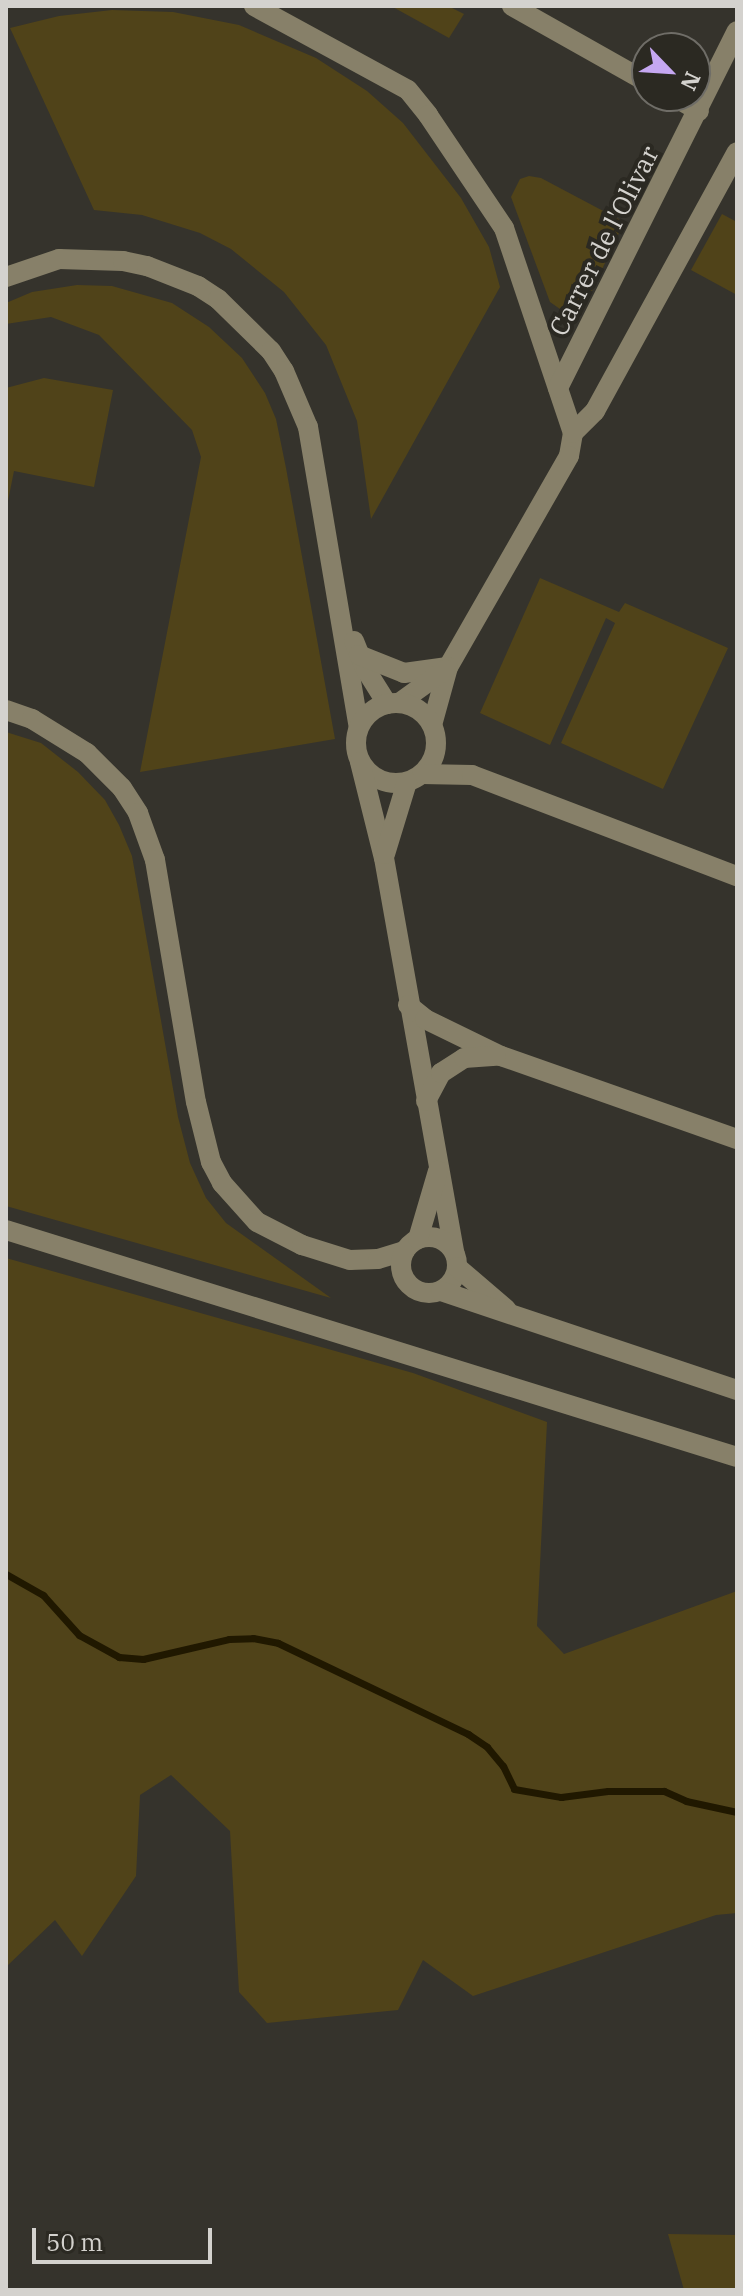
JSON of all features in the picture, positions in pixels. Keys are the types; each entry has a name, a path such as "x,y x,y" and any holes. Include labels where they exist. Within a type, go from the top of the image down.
{"street":[{"path":"254,6 408,90 428,115 504,228 573,433 569,456 448,667 432,725"},
{"path":"512,6 631,73"},
{"name":"Carrer de l'Olivar","path":"711,86 737,31"},
{"name":"Carrer de l'Olivar","path":"561,396 699,112"},
{"path":"573,433 595,411 737,152"},
{"path":"6,277 59,259 123,261 147,266 198,286 254,330 284,371 308,427 359,727 356,744 384,858 438,1171 447,1196 456,1260 452,1281 441,1291"},
{"path":"561,396 583,403 604,394"},
{"path":"340,603 359,655 393,703 423,712 432,725 436,747 432,762 415,778 384,858"},
{"path":"359,655 404,673 448,667"},
{"path":"359,727 371,712 412,697 448,667"},
{"path":"6,710 32,719 87,753 122,788 138,813 155,860 196,1102 211,1162 222,1183 257,1222 302,1245 350,1260 378,1259 435,1238 516,1317"},
{"path":"436,747 472,775 737,876"},
{"path":"360,762 372,776 389,783 415,778 472,775"},
{"path":"408,1005 425,1019 501,1056 737,1139"},
{"path":"426,1101 441,1073 464,1058 501,1056"},
{"path":"438,1171 402,1268 409,1284 424,1293 441,1291 737,1390"},
{"path":"6,1230 737,1457"}],"shaded area":[{"path":"391,6 448,6 464,14 449,38"},
{"path":"112,10 173,12 239,25 316,58 367,91 403,123 461,198 489,247 500,287 371,519 357,421 326,345 284,292 231,249 200,233 142,215 94,210 10,28 59,16"},
{"path":"529,176 541,178 624,222 592,291 571,310 560,309 550,302 511,197 520,179"},
{"path":"722,214 737,222 737,295 691,270"},
{"path":"77,285 112,286 172,303 209,327 242,358 265,393 276,419 286,468 335,739 140,772 201,457 192,430 99,335 51,317 6,324 6,303 32,292"},
{"path":"44,378 113,390 94,487 14,471 6,511 6,388"},
{"path":"540,578 619,612 625,603 728,648 663,789 561,743 615,623 606,618 550,745 480,713"},
{"path":"6,732 41,743 78,772 105,800 119,825 132,856 178,1117 190,1163 206,1198 226,1223 331,1298 6,1206"},
{"path":"6,1258 413,1373 547,1422 537,1626 564,1654 737,1591 737,1913 716,1915 473,1996 423,1960 398,2010 267,2023 239,1992 230,1831 171,1775 140,1795 136,1876 82,1956 55,1920 6,1967"},
{"path":"668,2234 737,2235 737,2290 684,2290"}],"waterway":[{"path":"6,1574 43,1595 79,1635 119,1657 143,1659 229,1639 253,1638 278,1643 468,1734 487,1747 503,1766 514,1789 561,1797 608,1791 664,1791 686,1801 737,1812"}]}
